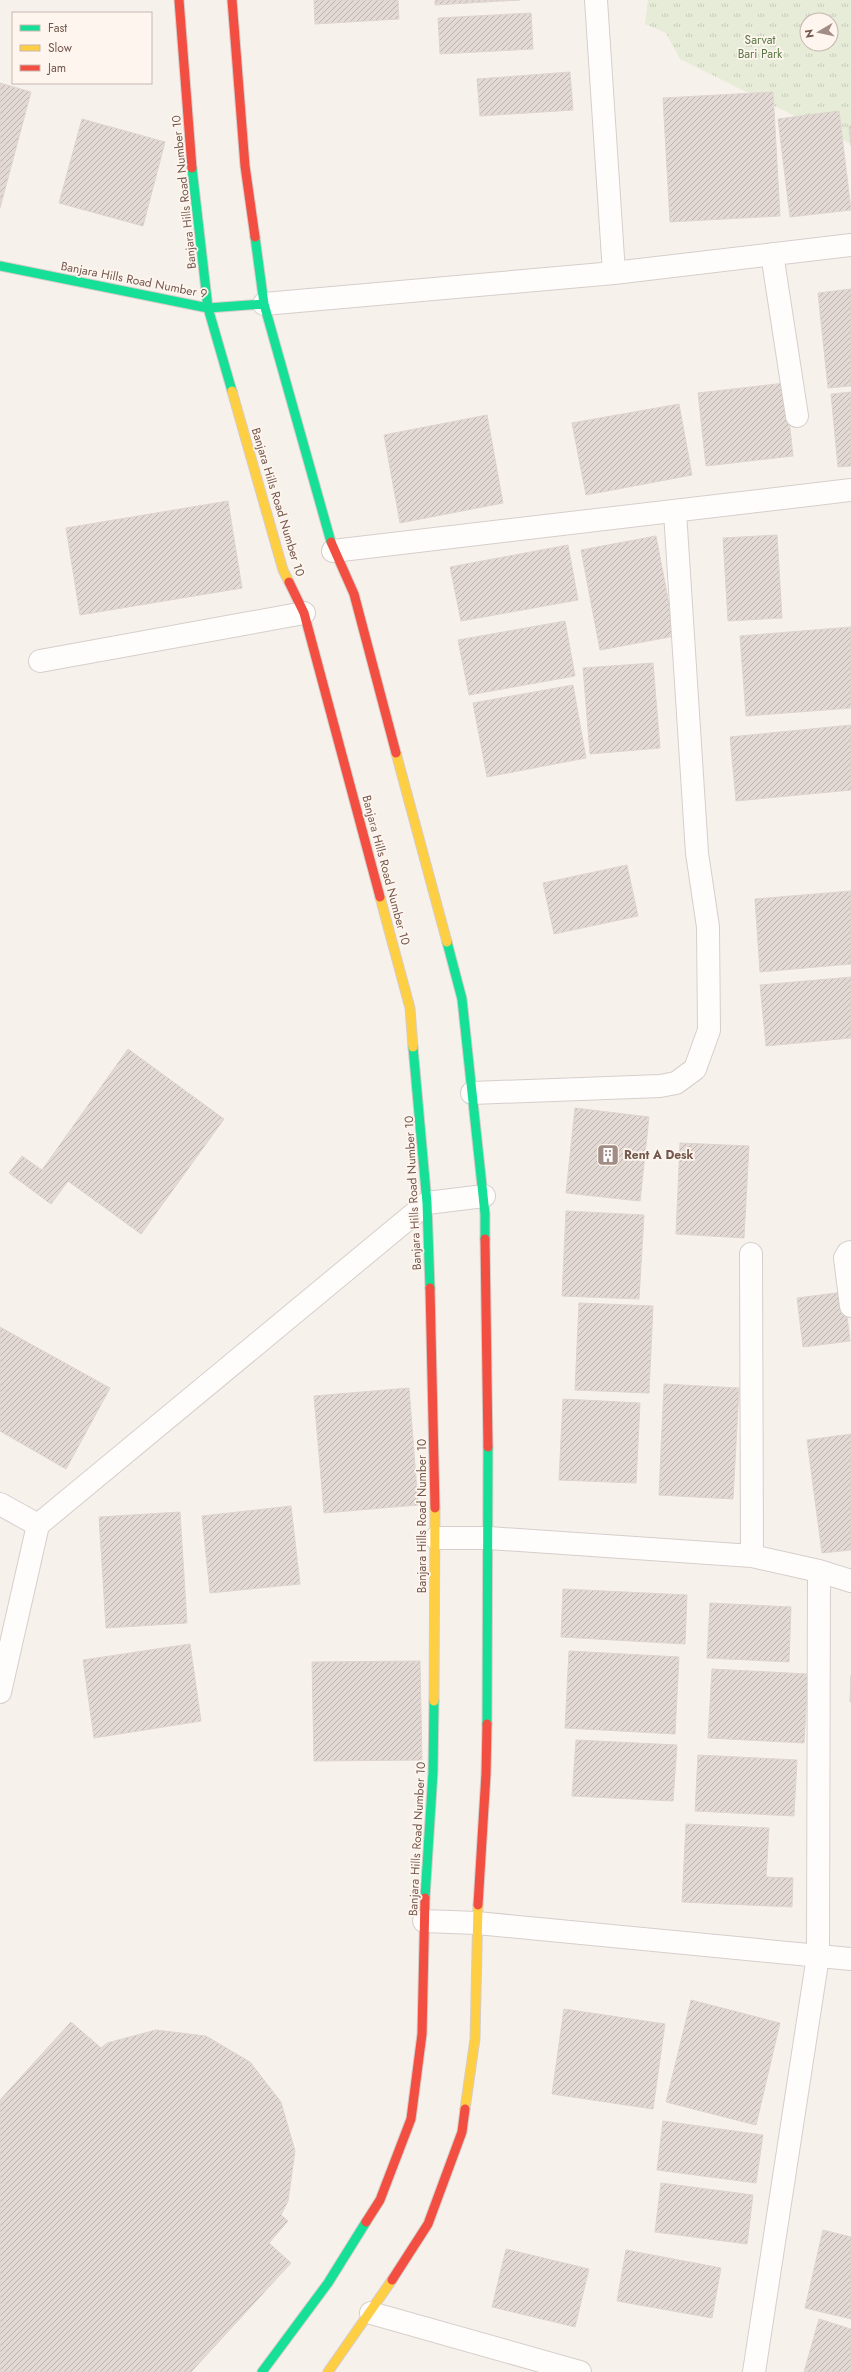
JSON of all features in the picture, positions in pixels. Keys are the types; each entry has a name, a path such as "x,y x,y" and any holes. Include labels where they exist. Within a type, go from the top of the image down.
{"main road":[{"name":"Banjara Hills Road Number 10","path":"179,0 192,171 208,308 283,570 304,613 410,1008 427,1203 436,1538 433,1772 424,1921 422,2034 410,2119 380,2200 328,2283 262,2372"},
{"path":"232,0 245,166 264,304 333,552 354,594 462,999 484,1196 489,1538 486,1774 477,1923 475,2039 462,2132 428,2224 371,2313 328,2372"},
{"name":"Banjara Hills Road Number 9","path":"0,266 208,308 264,304"}],"street":[{"path":"596,0 614,273"},
{"path":"264,304 614,273 851,245"},
{"path":"772,254 797,416"},
{"path":"333,552 851,490"},
{"path":"472,1093 660,1086 676,1083 695,1069 709,1030 708,927 696,853 675,512"},
{"path":"40,661 304,613"},
{"path":"0,1692 38,1525 427,1203 484,1196"},
{"path":"851,1252 848,1253 845,1258 845,1265 851,1306"},
{"path":"751,1254 752,1556"},
{"path":"0,1504 38,1525"},
{"path":"436,1538 489,1538 752,1556 819,1571 851,1581"},
{"path":"754,2372 777,2214 818,1956 819,1571"},
{"path":"424,1921 477,1923 851,1959"},
{"path":"371,2313 580,2372"}],"green space":[{"name":"Sarvat Bari Park","path":"648,0 851,0 851,144 680,59 666,33 645,24"}],"building":[{"path":"314,0 398,0 399,19 315,24"},
{"path":"435,0 520,0 435,5"},
{"path":"531,13 533,49 440,54 438,18"},
{"path":"570,72 573,110 480,116 477,79"},
{"path":"0,83 31,92 0,208"},
{"path":"773,92 780,216 670,222 663,98"},
{"path":"839,111 851,210 790,217 778,119"},
{"path":"82,119 165,142 143,226 59,203"},
{"path":"849,126 851,126 851,146"},
{"path":"851,289 851,386 828,388 818,293"},
{"path":"785,383 793,456 706,466 698,393"},
{"path":"851,392 851,466 838,467 831,394"},
{"path":"679,404 692,475 586,495 572,423"},
{"path":"487,415 503,503 400,523 384,435"},
{"path":"228,501 242,588 80,615 66,528"},
{"path":"777,535 782,618 728,621 723,538"},
{"path":"656,536 675,636 600,650 581,550"},
{"path":"568,545 578,600 461,621 450,567"},
{"path":"565,621 575,676 469,695 458,640"},
{"path":"851,627 851,708 746,716 740,636"},
{"path":"653,663 660,748 590,754 583,668"},
{"path":"573,685 586,758 487,777 473,703"},
{"path":"851,725 851,790 736,801 730,737"},
{"path":"627,865 638,916 554,934 543,883"},
{"path":"851,891 851,964 760,972 755,899"},
{"path":"851,977 851,1038 766,1046 760,985"},
{"path":"128,1049 224,1119 141,1234 68,1181 51,1204 9,1173 22,1156 42,1170"},
{"name":"Rent A Desk","path":"575,1108 649,1117 640,1201 566,1193"},
{"path":"680,1143 749,1146 744,1238 676,1234"},
{"path":"566,1211 644,1215 639,1299 562,1296"},
{"path":"844,1292 850,1341 803,1347 797,1298"},
{"path":"579,1303 653,1306 649,1393 575,1390"},
{"path":"0,1327 110,1388 66,1469 0,1431"},
{"path":"664,1384 739,1388 733,1499 659,1495"},
{"path":"409,1388 418,1505 324,1513 314,1396"},
{"path":"563,1399 640,1403 636,1483 559,1480"},
{"path":"851,1434 851,1550 822,1553 807,1440"},
{"path":"291,1506 300,1584 210,1593 202,1516"},
{"path":"180,1512 187,1623 106,1628 99,1517"},
{"path":"563,1589 687,1595 685,1644 561,1637"},
{"path":"710,1603 791,1607 789,1662 707,1658"},
{"path":"190,1644 201,1721 94,1738 83,1660"},
{"path":"569,1651 679,1657 675,1734 565,1728"},
{"path":"420,1661 422,1760 314,1761 312,1662"},
{"path":"712,1669 808,1674 804,1743 708,1738"},
{"path":"851,1675 851,1702 850,1702"},
{"path":"576,1740 677,1745 673,1801 572,1796"},
{"path":"698,1755 797,1760 794,1816 695,1811"},
{"path":"686,1824 769,1828 766,1877 793,1878 792,1907 682,1902"},
{"path":"691,2000 780,2023 756,2125 666,2102"},
{"path":"564,2009 665,2024 653,2109 552,2094"},
{"path":"71,2022 101,2048 107,2043 156,2030 206,2036 250,2062 281,2102 295,2151 288,2201 281,2215 288,2221 269,2243 291,2263 191,2372 0,2372 0,2100"},
{"path":"663,2121 763,2135 756,2183 657,2170"},
{"path":"661,2183 753,2195 747,2244 655,2232"},
{"path":"823,2230 851,2237 851,2319 805,2308"},
{"path":"506,2249 589,2269 575,2327 492,2307"},
{"path":"626,2250 721,2268 712,2318 617,2301"},
{"path":"819,2319 851,2329 851,2372 804,2372"}],"traffic: fast":[{"path":"192,168 208,308 232,391"},
{"path":"255,237 264,304 331,542"},
{"path":"0,266 208,308 264,304"},
{"path":"447,942 462,999 485,1214 485,1239"},
{"path":"413,1047 427,1203 430,1288"},
{"path":"487,1724 488,1447"},
{"path":"425,1898 433,1772 434,1701"},
{"path":"262,2372 328,2283 366,2222"}],"traffic: slow":[{"path":"232,391 283,570 289,582"},
{"path":"396,753 447,942"},
{"path":"380,897 410,1008 413,1047"},
{"path":"434,1701 435,1508"},
{"path":"465,2109 475,2039 478,1905"},
{"path":"328,2372 392,2280"}],"traffic: jam":[{"path":"179,0 192,168"},
{"path":"232,0 245,166 255,237"},
{"path":"331,542 354,594 396,753"},
{"path":"289,582 304,613 380,897"},
{"path":"485,1239 488,1447"},
{"path":"430,1288 435,1508"},
{"path":"478,1905 486,1774 487,1724"},
{"path":"366,2222 380,2200 411,2119 422,2034 425,1898"},
{"path":"392,2280 428,2224 462,2132 465,2109"}],"place":[{"name":"Rent A Desk","path":"608,1155"}]}
